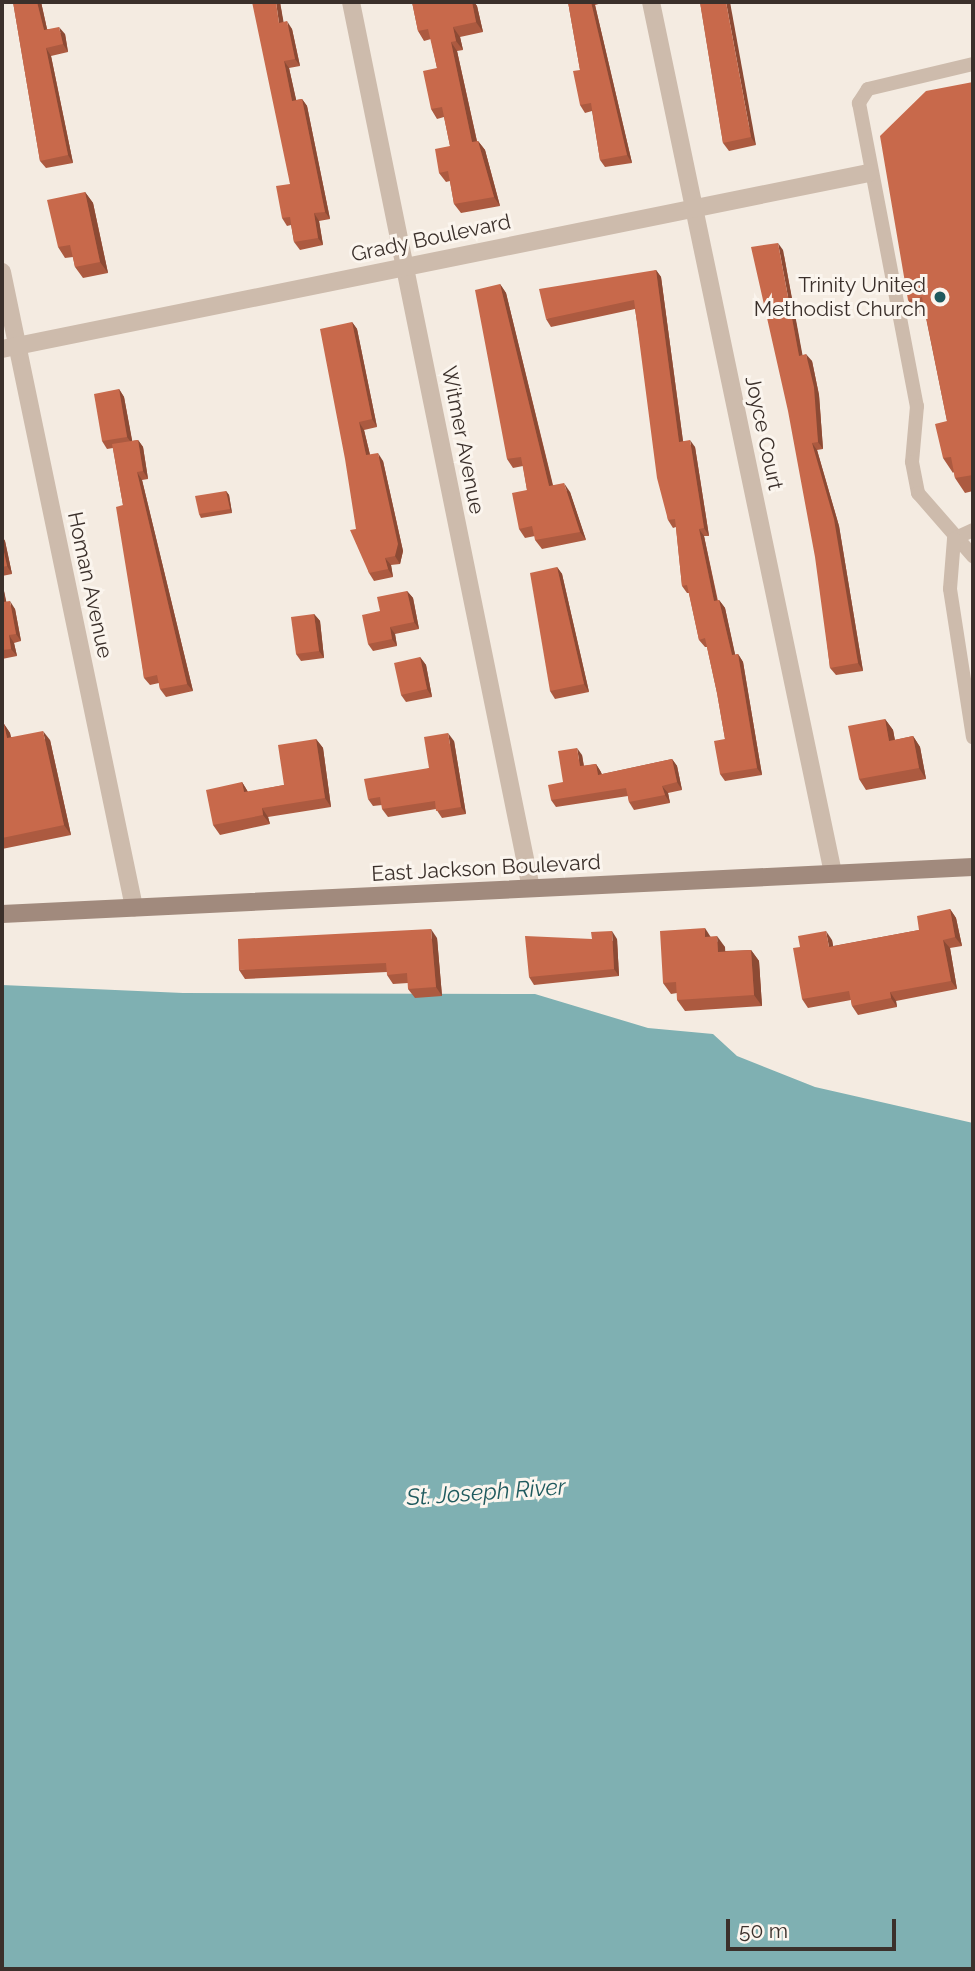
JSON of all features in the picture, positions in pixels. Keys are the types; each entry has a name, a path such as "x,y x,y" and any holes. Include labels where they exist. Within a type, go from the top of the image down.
{"main road":[{"name":"East Jackson Boulevard","path":"2,914 973,867"}],"street":[{"name":"Witmer Avenue","path":"351,2 531,888"},
{"name":"Joyce Court","path":"651,2 833,873"},
{"name":"Grady Boulevard","path":"9,348 869,173"},
{"name":"Homan Avenue","path":"2,272 9,348 134,907"}],"lane":[{"path":"973,64 868,89 859,103 869,173 917,406 912,462 918,493 954,539 973,556"},
{"path":"954,539 973,530"},
{"path":"954,539 950,589 973,737"}],"water":[{"name":"St. Joseph River","path":"2,985 183,993 535,994 648,1028 713,1034 737,1056 815,1087 973,1123 973,1969 2,1969"}],"building":[{"path":"13,2 37,2 44,30 59,27 63,44 46,48 68,155 40,161"},
{"path":"252,2 276,2 279,23 287,21 295,59 284,61 292,101 302,99 325,212 314,213 318,238 294,242 290,217 282,218 276,186 290,184"},
{"path":"412,2 472,2 476,22 453,27 456,41 451,42 472,142 478,141 494,197 454,204 448,171 439,173 435,149 450,146 442,107 431,109 423,71 437,68 428,29 418,31"},
{"path":"568,2 591,2 627,155 600,160 591,103 580,105 573,71 580,70"},
{"path":"700,2 726,2 751,137 723,143"},
{"name":"Trinity United Methodist Church","path":"973,82 973,475 955,478 951,457 943,458 935,424 947,421 922,297 908,300 880,136 926,91"},
{"path":"85,192 100,262 75,267 70,245 58,247 47,200"},
{"path":"778,243 799,356 806,354 814,387 818,442 812,443 834,519 858,663 830,668 815,557 788,411 751,247"},
{"path":"656,270 679,442 690,440 704,528 699,529 714,601 719,600 732,655 738,654 757,768 720,774 714,741 725,739 717,693 705,638 699,640 687,585 682,586 675,519 668,520 657,478 634,300 546,319 539,289"},
{"path":"500,284 549,486 564,483 580,532 535,540 532,526 519,529 512,493 527,490 521,457 507,459 475,290"},
{"path":"352,322 372,419 359,422 366,455 378,453 398,544 395,556 385,558 388,569 369,573 350,530 356,529 320,329"},
{"path":"119,389 127,437 102,441 94,394"},
{"path":"138,440 143,471 137,472 187,684 160,689 157,675 144,678 116,507 123,505 112,444"},
{"path":"226,491 230,509 199,514 195,496"},
{"path":"2,543 7,566 2,567"},
{"path":"557,567 584,684 550,691 530,573"},
{"path":"407,591 414,622 390,627 392,639 368,644 362,615 380,611 377,597"},
{"path":"2,598 3,602 10,601 16,634 9,635 11,649 2,650"},
{"path":"314,614 319,651 296,654 291,617"},
{"path":"420,657 427,689 401,695 394,663"},
{"path":"885,719 889,741 913,736 919,768 859,779 848,726"},
{"path":"2,724 7,738 43,731 64,825 2,838"},
{"path":"448,733 461,807 436,811 435,801 382,809 380,797 368,799 364,779 429,768 424,737"},
{"path":"316,739 325,798 262,808 263,815 213,825 206,790 242,782 244,792 284,785 278,745"},
{"path":"577,748 580,766 596,764 598,775 672,759 677,782 662,786 665,795 629,802 626,788 551,800 548,785 563,782 558,751"},
{"path":"950,909 955,937 943,940 951,981 890,992 891,998 852,1006 849,991 802,999 793,948 800,947 798,936 826,931 829,947 919,930 917,916"},
{"path":"705,928 705,937 717,936 718,952 751,950 754,995 677,1000 676,982 663,983 660,931"},
{"path":"431,929 436,987 408,989 407,973 387,975 386,963 239,970 238,939"},
{"path":"612,931 614,969 529,977 525,936 592,939 591,932"}],"place":[{"name":"Trinity United Methodist Church","path":"940,297"}]}
